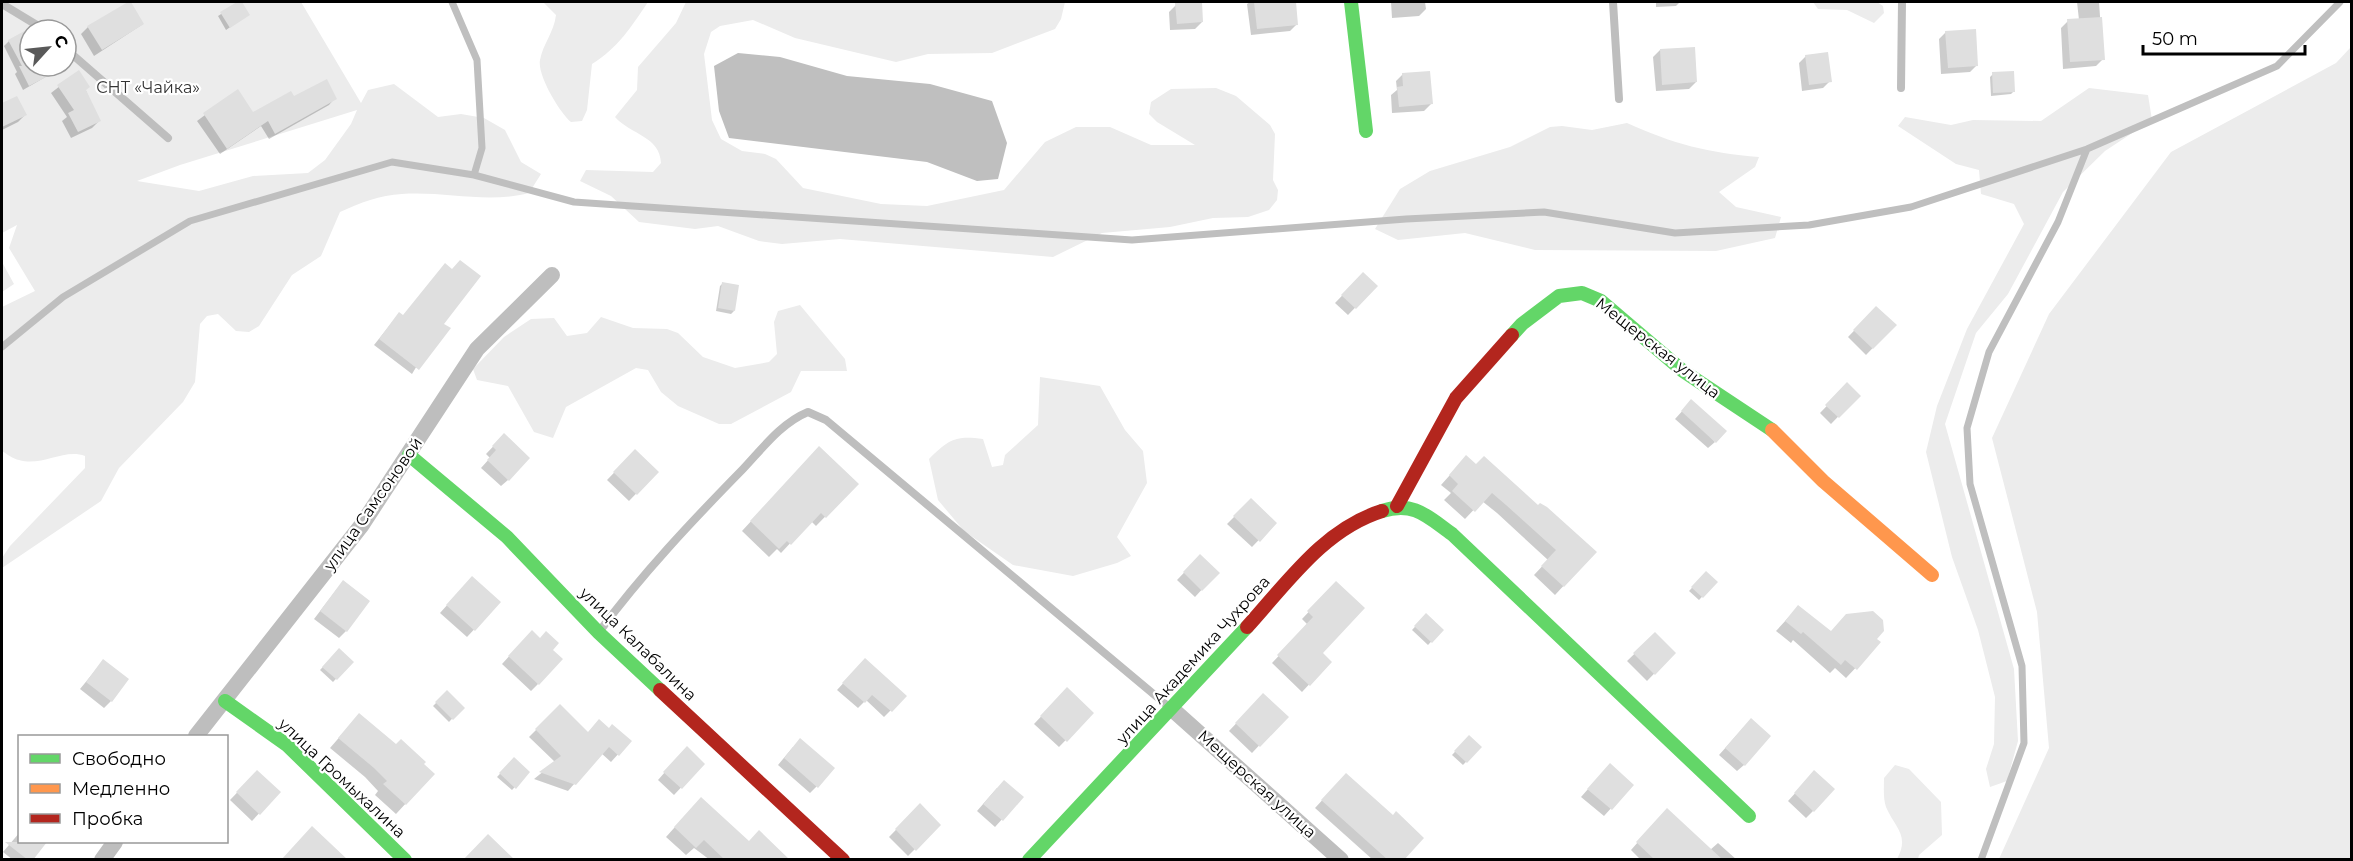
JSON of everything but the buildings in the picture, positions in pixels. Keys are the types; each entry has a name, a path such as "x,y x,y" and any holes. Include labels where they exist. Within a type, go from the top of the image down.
{"street":[{"path":"1351,2 1366,131"},
{"name":"улица Самсоновой","path":"197,735 361,526 477,349 552,275"},
{"name":"Мещерская улица","path":"1397,506 1456,398 1522,324 1558,296 1582,293 1601,301 1683,371 1777,433 1823,481 1932,575"},
{"name":"улица Калабалина","path":"408,455 507,537 599,633 843,860"},
{"path":"1397,506 1415,508 1452,534 1749,816"},
{"name":"улица Академика Чухрова","path":"1029,860 1172,709 1327,539 1365,516 1397,506"},
{"name":"улица Громыхалина","path":"225,701 287,746 405,860"},
{"name":"Мещерская улица","path":"1172,709 1341,860"},
{"path":"102,860 113,843"}],"lane":[{"path":"1613,2 1619,99"},
{"path":"1901,88 1902,2"},
{"path":"2,4 25,18"},
{"path":"78,59 168,138"},
{"path":"599,633 647,571 698,515 786,425 808,412 826,420 1172,709"}],"green space":[{"name":"СНТ «Чайка»","path":"2,2 301,2 361,103 368,90 394,84 438,117 461,114 484,118 505,130 521,162 541,174 529,193 497,197 394,195 370,200 340,212 321,256 292,275 259,326 249,332 236,331 218,314 207,316 200,324 195,382 183,402 119,468 101,501 2,568 2,558 10,546 85,468 85,456 77,454 28,462 15,459 2,451 2,307 35,291 9,248 17,225 2,233","holes":["357,110 351,124 325,160 308,173 253,176 199,191 137,181 180,165"]},
{"path":"543,2 648,2 617,44 592,64 587,110 582,121 571,122 566,117 550,93 542,75 540,60 556,15"},
{"path":"686,2 1065,2 1061,19 1055,29 992,53 928,54 896,62 795,38 753,20 720,26 711,32 704,54 712,120 721,139 742,151 765,154 776,159 803,188 881,204 927,206 1004,190 1045,142 1076,127 1110,127 1151,145 1195,145 1157,122 1149,114 1151,102 1171,89 1216,88 1236,96 1270,125 1275,134 1273,180 1278,190 1277,200 1269,210 1248,217 1213,218 1170,227 1102,233 1053,257 840,239 782,244 759,241 718,226 695,229 639,222 611,196 580,181 586,170 653,172 661,163 656,147 650,141 615,117 637,90 638,67 676,23"},
{"path":"1813,2 1877,2 1883,6 1884,13 1874,23 1847,10 1818,9"},
{"path":"2351,47 2351,859 1999,859 2049,748 2037,612 1992,438 2049,314 2171,152 2336,63"},
{"path":"2089,88 2148,95 2152,120 2105,151 2063,192 2008,294 1976,333 1945,424 2014,669 2018,741 2007,781 1990,787 1986,769 1994,744 1995,697 1978,630 1952,557 1926,452 1937,406 1967,329 2024,224 2014,204 1981,194 1979,170 1956,164 1898,126 1905,117 1951,125 1973,120 2041,121"},
{"path":"1627,123 1660,137 1692,146 1759,157 1755,167 1719,192 1736,207 1781,217 1775,238 1716,251 1535,250 1465,233 1398,240 1375,229 1400,189 1430,171 1510,147 1550,127 1562,126 1592,130"},
{"path":"2,262 14,284 2,292"},
{"path":"800,305 845,359 847,371 801,371 791,392 731,424 719,424 678,406 661,392 648,370 636,368 566,407 553,438 534,432 508,386 477,380 473,369 504,337 531,319 554,318 567,336 587,333 601,317 633,328 667,329 678,333 703,357 735,368 769,362 777,354 774,322 778,311"},
{"path":"1040,377 1100,386 1125,430 1143,451 1147,483 1117,537 1131,556 1117,563 1073,576 1013,565 964,531 938,500 929,459 953,440 973,438 983,439 992,467 1003,465 1005,455 1038,425"},
{"path":"1895,765 1909,769 1941,802 1942,835 1919,855 1918,859 1897,859 1901,851 1902,838 1884,800 1884,778"}],"shaded area":[{"path":"738,53 780,57 847,76 930,84 992,101 1007,143 998,179 977,181 927,162 729,138 719,111 714,66"}],"waterway":[{"path":"452,2 477,60 482,148 474,175"},
{"path":"2,347 63,297 190,221 392,162 474,175 574,202 1132,240 1406,219 1544,212 1675,233 1809,225 1911,207 2087,149 2277,66 2340,2"},
{"path":"1981,860 2024,743 2022,666 1970,484 1967,428 1989,352 2058,222 2087,149"}],"traffic: fast":[{"path":"1351,2 1366,131"},
{"path":"1512,335 1522,324 1559,296 1582,293 1601,301 1683,371 1772,430"},
{"path":"409,455 507,537 599,633 660,690"},
{"path":"1382,511 1393,508 1412,509 1427,516 1452,534 1749,816"},
{"path":"1029,860 1247,627"},
{"path":"225,701 287,745 405,860"}],"traffic: slow":[{"path":"1772,430 1823,481 1932,575"}],"traffic: jam":[{"path":"1397,506 1456,398 1512,335"},
{"path":"1247,627 1324,544 1361,519 1382,511"},
{"path":"660,690 843,860"}]}
